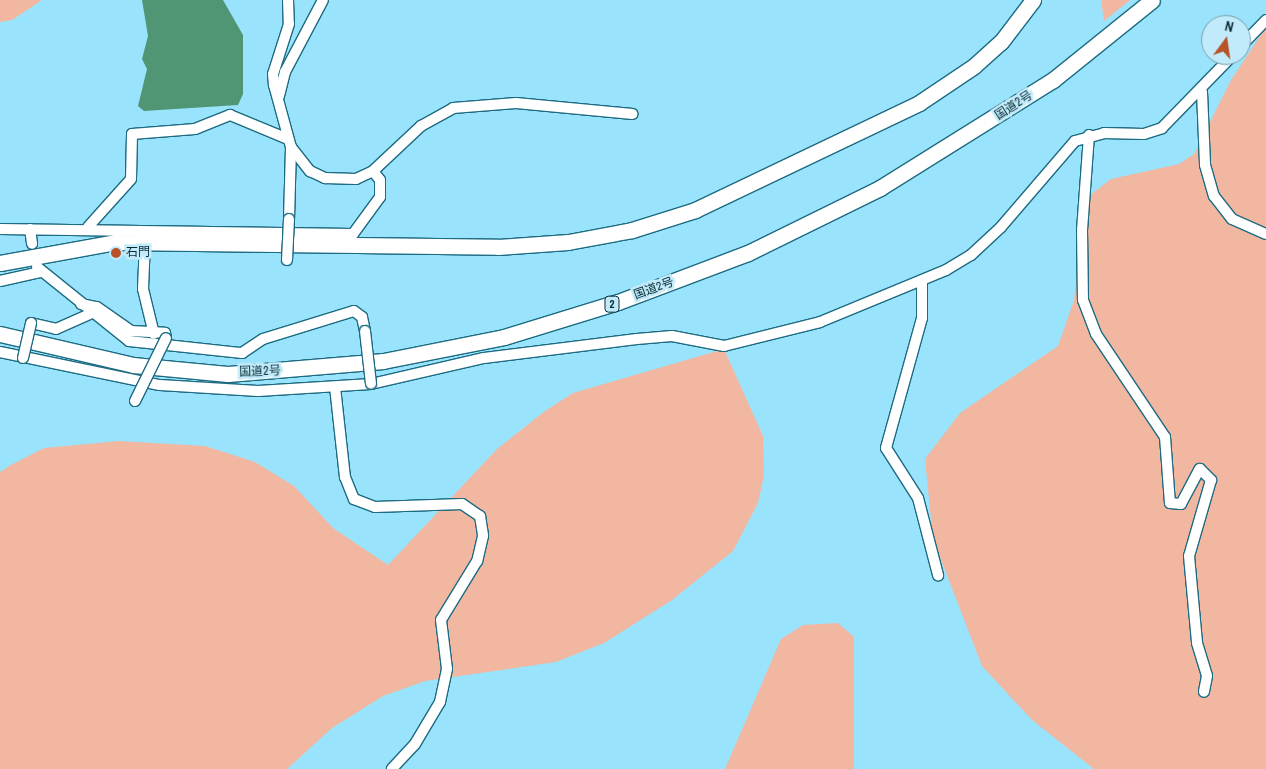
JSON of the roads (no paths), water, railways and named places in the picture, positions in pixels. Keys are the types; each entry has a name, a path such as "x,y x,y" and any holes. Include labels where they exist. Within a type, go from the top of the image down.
{"highway":[{"path":"0,263 83,246 145,241 498,247 568,242 632,230 703,206 919,103 974,66 1001,42 1033,0"},
{"name":"国道2号","path":"0,334 133,365 228,374 383,361 504,338 618,302 748,253 880,188 1053,80 1152,0"}],"street":[{"path":"287,260 290,219 289,143 273,74 289,24 288,0"},
{"path":"279,97 285,72 323,0"},
{"path":"1251,36 1266,20"},
{"path":"0,352 160,385 258,391 371,384 546,348 672,336 724,346 820,322 922,284 971,255 1022,204 1063,151 1089,136 1144,134 1162,128 1202,92 1225,65"},
{"path":"1202,92 1205,165 1214,196 1232,219 1266,234"},
{"path":"88,227 132,179 132,134 195,129 230,115 289,143 310,171 325,178 356,179 373,171 420,126 452,108 516,103 632,114"},
{"path":"1089,136 1082,230 1083,300 1096,334 1165,437 1170,504 1181,504 1200,470 1211,480 1189,556 1195,626 1207,676 1204,692"},
{"path":"0,229 88,227 353,234 380,198 380,180 373,171"},
{"path":"30,229 32,244"},
{"path":"145,241 143,289 154,334"},
{"path":"0,281 39,270 81,304 90,314 129,341 211,353 242,354 263,339 354,311 362,317 371,384"},
{"path":"922,284 922,318 886,448 918,498 938,575"},
{"path":"81,304 97,307 131,331 154,334 165,333 166,338 134,401"},
{"path":"23,358 31,323 56,329 90,314"},
{"path":"335,387 344,477 354,499 375,507 462,504 480,516 483,536 477,561 441,620 447,669 440,702 415,744 392,769"}],"place":[{"name":"石門","path":"116,253"}]}
